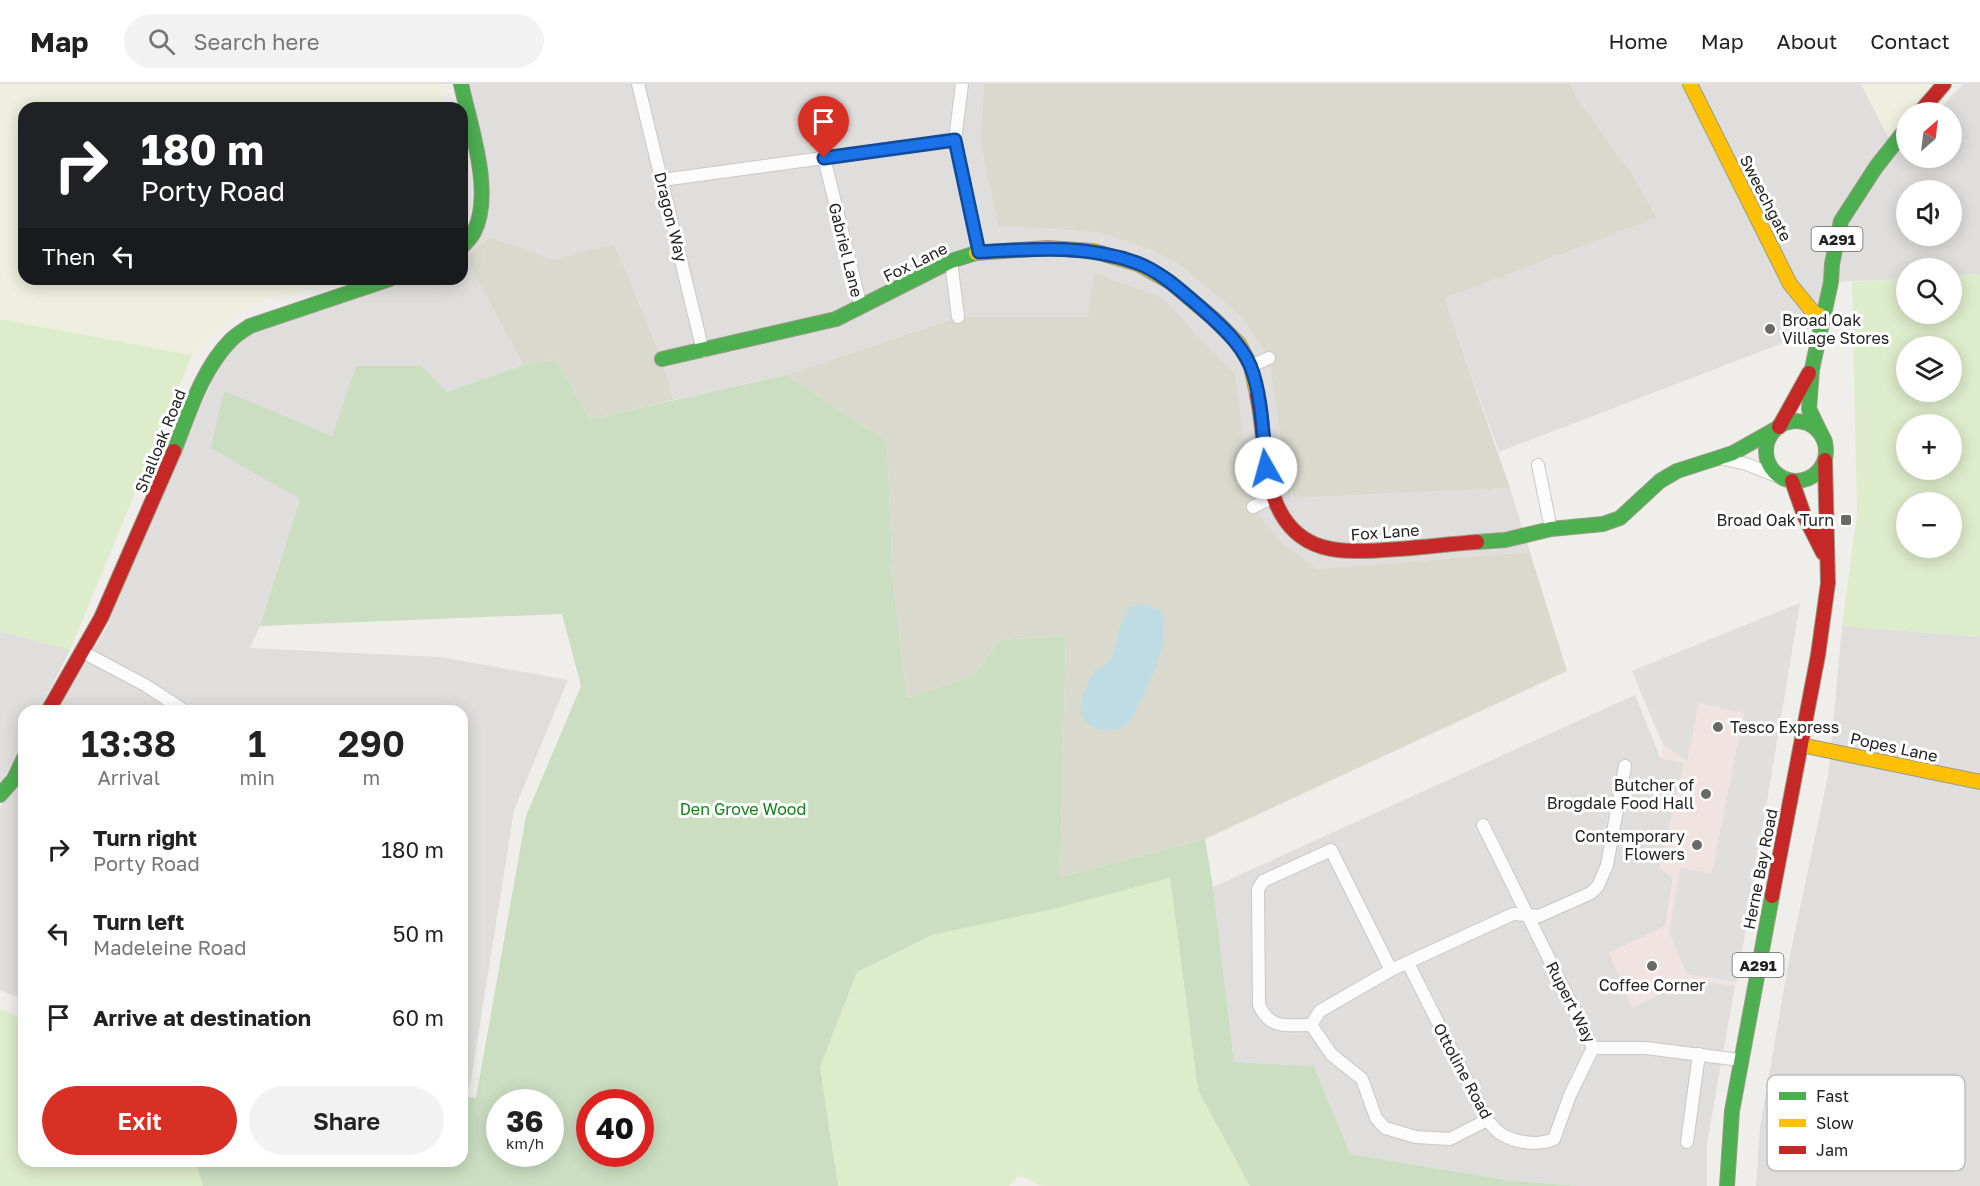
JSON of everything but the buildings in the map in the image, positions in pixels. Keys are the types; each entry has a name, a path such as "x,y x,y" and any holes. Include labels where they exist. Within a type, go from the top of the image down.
{"street":[{"path":"461,84 465,102"},
{"name":"Dragon Way","path":"638,84 704,351"},
{"path":"962,84 955,140 979,252"},
{"name":"Sweechgate","path":"1690,84 1791,284 1813,312 1823,317"},
{"path":"1929,102 1944,84"},
{"path":"468,116 483,184 481,219 468,241"},
{"path":"662,180 955,140"},
{"name":"A291","path":"1825,442 1809,409 1812,369 1841,221 1876,167 1896,142"},
{"name":"Gabriel Lane","path":"824,158 861,307"},
{"name":"Fox Lane","path":"662,359 836,319 951,261 979,252 1047,248 1093,251 1138,264 1170,282 1239,344 1251,366 1258,398 1266,468 1274,497 1288,524 1304,539 1330,550 1358,552 1504,540 1551,529 1603,524 1620,518 1634,508 1660,481 1677,471 1746,447 1776,428"},
{"path":"951,261 958,316"},
{"name":"Shalloak Road","path":"51,705 101,618 126,565 200,388 213,363 232,339 250,326 372,285"},
{"path":"1251,366 1269,358"},
{"name":"A291","path":"1776,428 1812,369"},
{"path":"1718,458 1746,464 1790,481 1809,478 1822,467 1825,459 1825,442 1814,427 1805,423 1796,421 1776,428 1768,439 1766,456 1773,471 1790,481"},
{"path":"1266,468 1283,457"},
{"name":"Herne Bay Road","path":"1726,1186 1732,1111 1740,1060 1818,655 1828,583 1825,459"},
{"path":"1538,465 1551,529"},
{"name":"Herne Bay Road","path":"1790,481 1826,558"},
{"path":"1253,507 1274,497"},
{"path":"81,651 145,685 176,705"},
{"name":"Popes Lane","path":"1801,745 1980,782"},
{"path":"1311,1025 1320,1011 1391,970 1513,914 1539,916 1591,892 1598,886 1607,865 1625,766"},
{"path":"0,795 18,771"},
{"name":"Rupert Way","path":"1483,825 1593,1048 1646,1048 1740,1060"},
{"path":"1311,1025 1279,1025 1265,1018 1259,1005 1258,889 1263,881 1330,850 1391,970"},
{"name":"Ottoline Road","path":"1408,963 1487,1120 1501,1134 1522,1141 1542,1144 1554,1139 1570,1095 1593,1048"},
{"path":"1311,1025 1332,1055 1362,1079 1376,1118 1385,1128 1416,1137 1450,1139 1487,1120"},
{"path":"1687,1142 1699,1054"}],"shaded area":[{"path":"461,84 984,84 980,141 998,226 1096,232 1144,247 1179,264 1240,316 1269,358 1283,457 1294,498 1510,488 1530,552 1316,569 1283,544 1253,507 1094,273 1089,317 958,317 786,375 673,400 662,359 614,245 553,260 490,237 468,256 468,238 481,219 468,131 468,102 464,102"},
{"path":"984,84 1570,84 1579,101 1634,177 1657,218 1444,298 1510,488 1294,498 1283,457 1269,358 1240,316 1179,264 1144,247 1096,232 998,226 980,141"},
{"path":"1570,84 1861,84 1888,136 1896,143 1896,168 1962,168 1962,102 1946,102 1963,84 1980,84 1980,274 1962,275 1962,258 1896,258 1896,279 1831,282 1806,334 1499,452 1443,298 1657,218 1634,177 1579,101"},
{"path":"490,237 553,260 614,244 662,359 673,400 590,419 555,359 523,365 468,262 468,256"},
{"path":"468,262 523,365 447,392 422,366 332,436 225,392 300,499 260,626 250,648 440,657 568,680 514,810 470,1087 468,1086 468,705 61,705 110,622 101,618 232,339 374,285 468,285"},
{"path":"1094,273 1162,298 1235,375 1253,507 1283,544 1317,569 1530,552 1567,671 1205,839 1060,877 1066,636 999,640 975,675 907,698 893,584 887,441 786,375 958,317 1088,317"},
{"path":"1800,603 1735,986 1691,980 1632,1008 1609,953 1665,926 1673,878 1660,868 1684,763 1660,758 1663,745 1632,671"},
{"path":"1800,603 1737,982 1687,974 1669,933 1680,868 1712,873 1744,713 1699,703 1687,761 1663,745 1632,671"},
{"path":"1842,626 1980,637 1980,1186 1756,1186 1760,1127 1767,1087 1767,1171 1965,1171 1965,1075 1769,1075 1789,960 1829,771"},
{"path":"0,631 70,650 42,705 18,705 18,753 0,782"},
{"path":"1635,695 1660,757 1684,763 1660,868 1673,878 1665,926 1609,953 1685,982 1691,980 1735,986 1707,1143 1707,1186 1581,1186 1513,1181 1350,1154 1314,1066 1234,1062 1213,887"},
{"path":"18,777 18,998 0,990 0,808"}],"green space":[{"path":"0,84 441,84 445,102 18,102 18,285 320,285 242,308 192,355 0,319"},
{"path":"1861,84 1932,84 1917,102 1896,102 1896,127 1888,136"},
{"path":"1980,274 1980,637 1842,626 1857,514 1852,282 1896,280 1896,324 1962,324 1962,275"},
{"path":"0,319 192,355 70,650 0,631"},
{"name":"Den Grove Wood","path":"555,359 590,419 786,375 887,441 893,584 907,698 975,675 999,640 1066,636 1060,877 1205,839 1234,1062 1314,1066 1350,1154 1513,1181 1581,1186 1250,1186 1198,1090 1170,878 1052,909 932,935 857,972 820,1067 838,1186 203,1186 197,1167 468,1167 468,1097 476,1098 526,816 581,686 562,614 260,626 300,499 211,448 224,391 332,436 356,366 422,366 447,392 523,365"},
{"path":"1170,878 1198,1090 1250,1186 1041,1186 1019,1175 1009,1186 838,1186 820,1067 857,972 932,935"},
{"path":"0,1009 18,1016 18,1167 197,1167 203,1186 0,1186"}],"water":[{"path":"1144,604 1162,611 1163,643 1153,673 1137,710 1127,724 1112,730 1097,729 1084,720 1081,713 1085,691 1095,670 1110,660 1129,607"}],"traffic: fast":[{"path":"461,84 465,102"},
{"path":"468,114 478,159 482,198 480,216 468,240"},
{"path":"1825,442 1809,409 1812,369 1831,282 1832,264 1841,221 1876,167 1896,142"},
{"path":"662,359 836,319 951,261 976,253"},
{"path":"174,451 204,378 231,340 250,326 372,285"},
{"path":"1796,421 1813,426 1821,434 1826,451 1821,468 1813,476 1796,481 1779,476 1771,468 1766,451 1771,434 1779,426 1796,421"},
{"path":"1477,542 1505,540 1551,529 1603,524 1620,518 1660,481 1677,471 1733,453 1774,430"},
{"path":"0,795 18,771"},
{"path":"1727,1186 1732,1111 1772,896"}],"traffic: slow":[{"path":"1690,84 1790,284 1813,312 1823,317"},
{"path":"976,253 1047,248 1093,251 1138,264 1170,282 1214,319 1239,344 1251,366 1257,395"},
{"path":"1801,745 1980,782"}],"traffic: jam":[{"path":"1929,102 1944,84"},
{"path":"1779,427 1809,373"},
{"path":"1257,395 1267,470 1273,495 1282,516 1294,531 1308,541 1323,547 1359,551 1477,542"},
{"path":"51,705 101,618 174,451"},
{"path":"1772,896 1818,655 1828,583 1825,460"},
{"path":"1792,481 1804,515 1823,553"}],"place":[{"name":"Broad Oak Village Stores","path":"1770,329"},
{"name":"Broad Oak Turn","path":"1846,520"},
{"name":"Tesco Express","path":"1718,727"},
{"name":"Butcher of Brogdale Food Hall","path":"1706,794"},
{"name":"Contemporary Flowers","path":"1697,845"},
{"name":"Coffee Corner","path":"1652,966"}],"route":[{"path":"824,158 955,140 979,252 1047,248 1093,251 1138,264 1170,282 1239,344 1251,366 1258,398 1266,468"}]}
